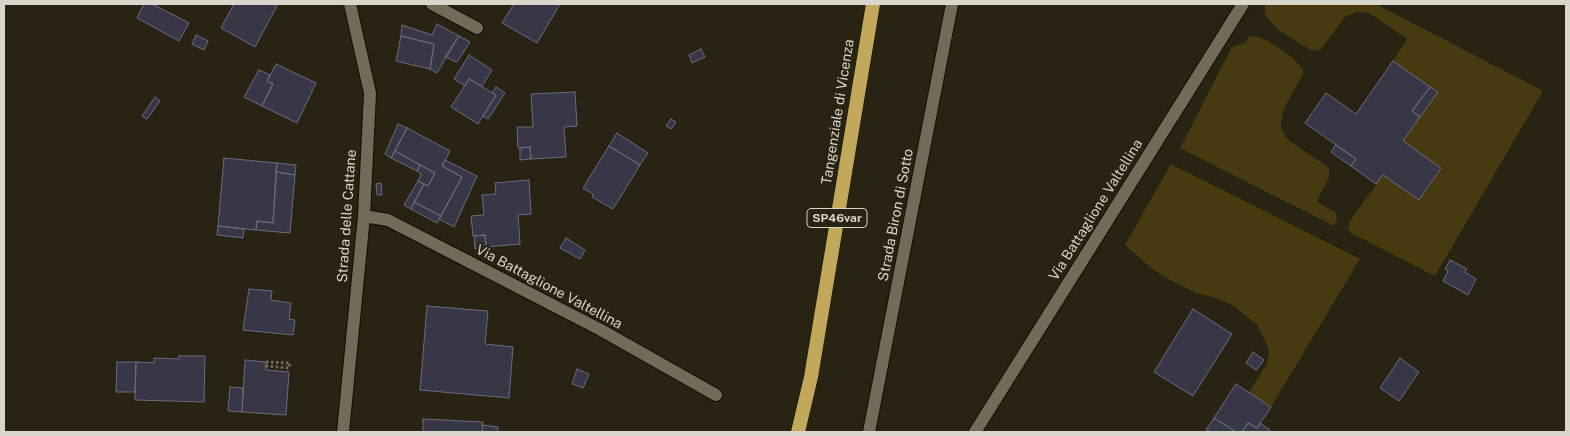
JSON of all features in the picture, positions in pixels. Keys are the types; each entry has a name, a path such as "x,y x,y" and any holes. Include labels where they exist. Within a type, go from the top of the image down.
{"highway":[{"name":"Tangenziale di Vicenza","path":"798,432 811,377 873,4"}],"street":[{"name":"Strada delle Cattane","path":"343,432 364,216 370,93 350,4"},
{"path":"432,4 477,28"},
{"name":"Strada Biron di Sotto","path":"869,432 952,4"},
{"name":"Via Battaglione Valtellina","path":"975,432 1243,4"},
{"name":"Via Battaglione Valtellina","path":"364,216 388,220 602,330 716,394"}],"path":[{"path":"266,362 290,363 289,368 266,366 266,362"}],"shaded area":[{"path":"1265,4 1376,4 1543,91 1435,276 1351,233 1348,228 1349,222 1383,175 1419,200 1441,169 1403,141 1437,92 1393,61 1407,39 1369,13 1357,12 1345,17 1321,49 1317,51 1311,50 1280,31 1268,19 1265,13"},
{"path":"1250,36 1268,41 1293,58 1303,70 1303,74 1284,108 1281,128 1290,141 1329,168 1329,178 1317,201 1336,213 1337,220 1334,226 1180,148 1232,47 1245,43"},
{"path":"1171,164 1360,259 1271,407 1249,392 1267,364 1269,352 1257,325 1235,307 1217,298 1196,293 1166,278 1151,268 1125,245"}],"building":[{"path":"144,4 152,4 189,23 179,41 137,18"},
{"path":"234,4 278,4 255,47 221,28"},
{"path":"514,4 560,4 537,43 502,23"},
{"path":"437,24 459,36 437,73 430,69 434,44 401,36 402,25 432,35"},
{"path":"196,35 208,41 204,50 192,44"},
{"path":"401,36 434,44 430,69 396,61"},
{"path":"459,36 470,42 457,62 445,57"},
{"path":"701,49 705,57 692,63 689,55"},
{"path":"469,55 492,70 482,86 469,79 465,86 454,79"},
{"path":"1393,61 1430,87 1412,111 1420,117 1403,141 1441,168 1419,200 1383,175 1376,184 1351,166 1356,159 1305,123 1326,93 1356,114"},
{"path":"276,64 316,83 297,123 262,106 273,84 267,81"},
{"path":"259,70 270,75 267,81 273,84 262,106 244,97"},
{"path":"469,79 496,95 478,124 451,107"},
{"path":"496,87 505,93 488,119 483,116 496,95 492,93"},
{"path":"1430,87 1438,92 1420,117 1412,111"},
{"path":"575,92 577,126 564,127 566,157 531,159 530,147 518,148 517,127 533,127 531,94"},
{"path":"155,97 160,101 147,119 142,116"},
{"path":"671,119 676,122 671,129 666,126"},
{"path":"398,124 407,128 391,158 385,154"},
{"path":"407,128 450,151 442,166 462,177 441,216 414,202 424,184 428,186 435,173 395,151"},
{"path":"617,133 648,153 640,165 609,146"},
{"path":"1336,145 1356,159 1351,166 1331,152"},
{"path":"609,146 640,165 613,209 592,197 593,194 583,188"},
{"path":"530,147 531,159 520,160 520,148"},
{"path":"395,151 420,165 417,171 391,158"},
{"path":"224,158 277,163 273,223 257,221 256,230 218,226"},
{"path":"445,160 477,176 454,227 439,219 462,177 442,166"},
{"path":"277,163 296,165 295,175 276,172"},
{"path":"420,165 435,173 428,186 418,181 421,174 417,171"},
{"path":"276,172 295,175 290,233 256,230 257,221 273,223"},
{"path":"529,180 531,214 518,215 520,244 486,247 485,235 473,236 471,216 484,215 482,195 496,194 495,183"},
{"path":"418,181 424,184 411,209 404,205"},
{"path":"381,183 382,195 377,195 376,184"},
{"path":"414,202 441,216 437,223 411,209"},
{"path":"218,226 244,229 243,238 217,235"},
{"path":"485,235 486,247 475,249 474,236"},
{"path":"566,238 585,250 580,259 560,248"},
{"path":"1450,260 1467,269 1465,272 1476,279 1468,295 1443,281 1448,271 1445,269"},
{"path":"249,289 272,291 271,300 291,303 289,319 295,320 293,335 243,330"},
{"path":"427,306 488,311 485,344 513,347 509,398 420,390"},
{"path":"1193,309 1232,334 1193,396 1154,372"},
{"path":"1253,352 1264,360 1256,370 1246,363"},
{"path":"179,356 205,356 204,402 135,400 136,362 154,363 154,358 179,359"},
{"path":"1400,358 1419,372 1399,401 1380,388"},
{"path":"245,360 266,362 266,370 289,372 286,415 242,412"},
{"path":"117,362 136,362 135,392 116,392"},
{"path":"577,369 589,374 583,388 572,384"},
{"path":"1236,384 1271,407 1257,428 1248,423 1242,432 1236,432 1214,418"},
{"path":"230,387 243,388 242,412 228,411"},
{"path":"1214,418 1236,432 1211,432 1206,430"},
{"path":"423,419 483,422 482,432 423,432"},
{"path":"1248,423 1257,428 1260,423 1270,430 1269,432 1242,432"},
{"path":"483,425 498,427 498,432 482,432"}]}
